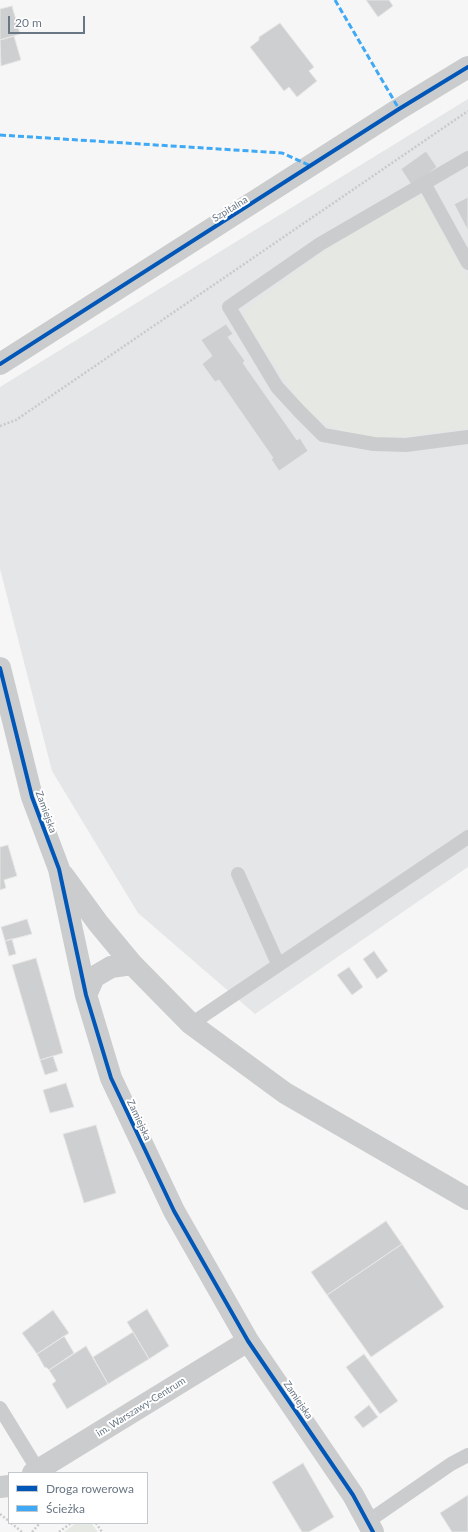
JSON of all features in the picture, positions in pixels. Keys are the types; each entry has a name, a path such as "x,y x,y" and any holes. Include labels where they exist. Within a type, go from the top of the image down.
{"street":[{"name":"Szpitalna","path":"0,364 399,109 468,67"},
{"name":"Zamiejska","path":"0,668 32,797 59,869 86,995 111,1078 117,1092 174,1211 248,1341 353,1495 370,1527"},
{"path":"59,869 98,923 132,964 190,1024 285,1093 468,1199"},
{"path":"86,995 94,977 111,967 132,964"},
{"name":"im. Warszawy-Centrum","path":"36,1471 248,1341"}],"lane":[{"path":"468,158 320,244 229,307 277,387 323,435 374,444 406,444 468,437"},
{"path":"424,183 468,263"},
{"path":"190,1024 468,837"},
{"path":"238,874 278,964"},
{"path":"0,1408 36,1471"},
{"path":"370,1527 451,1464 468,1455"}],"path":[{"path":"0,426 16,420 468,111"},
{"path":"0,1514 8,1520"},
{"path":"12,1524 22,1532"},
{"path":"32,1532 39,1524"},
{"path":"59,1532 70,1524"}],"shaded area":[{"path":"468,99 468,867 255,1014 138,913 52,771 0,569 0,387"},
{"path":"419,197 424,199 468,280 468,428 378,438 352,435 332,427 312,414 298,399 245,320 245,311 327,249 403,202"},
{"path":"75,1524 92,1524 98,1532 64,1532"}],"building":[{"path":"366,0 389,0 393,6 378,17"},
{"path":"12,6 20,34 0,40 0,9"},
{"path":"280,23 314,67 309,71 317,81 297,97 289,87 284,91 250,47 259,40 259,37"},
{"path":"14,36 21,60 1,66 0,40"},
{"path":"426,151 437,167 412,186 401,169"},
{"path":"468,197 468,231 454,204"},
{"path":"226,324 233,334 228,337 245,361 243,363 297,440 300,438 308,451 279,471 271,459 273,458 219,380 215,382 202,364 212,356 201,340"},
{"path":"8,845 17,876 4,880 6,888 0,890 0,847"},
{"path":"27,919 32,934 5,941 1,927"},
{"path":"12,939 16,954 9,956 5,941"},
{"path":"374,951 388,971 377,979 363,959"},
{"path":"36,958 63,1053 40,1060 12,965"},
{"path":"349,967 363,987 352,995 337,975"},
{"path":"53,1056 58,1071 45,1075 40,1060"},
{"path":"66,1083 74,1107 50,1113 43,1090"},
{"path":"96,1125 116,1193 84,1203 63,1134"},
{"path":"386,1221 402,1244 327,1295 311,1272"},
{"path":"402,1244 444,1307 371,1357 327,1295"},
{"path":"147,1309 169,1346 149,1359 127,1322"},
{"path":"53,1310 69,1333 37,1354 22,1333"},
{"path":"133,1332 149,1359 108,1384 93,1357"},
{"path":"64,1336 74,1353 49,1370 46,1367 45,1368 37,1354"},
{"path":"86,1346 108,1384 67,1409 52,1384 56,1381 49,1370"},
{"path":"364,1354 398,1401 380,1414 346,1367"},
{"path":"369,1405 378,1417 363,1428 354,1417"},
{"path":"303,1463 334,1517 309,1532 302,1532 272,1482"},
{"path":"468,1495 468,1532 452,1532 440,1513"}],"marked path":[{"path":"335,0 399,109"},
{"path":"0,135 282,153 311,166"}],"cycle path":[{"path":"0,364 399,109 468,67"},
{"path":"0,668 32,797 59,869 86,995 111,1078 174,1211 248,1341 353,1495 373,1532"}]}
